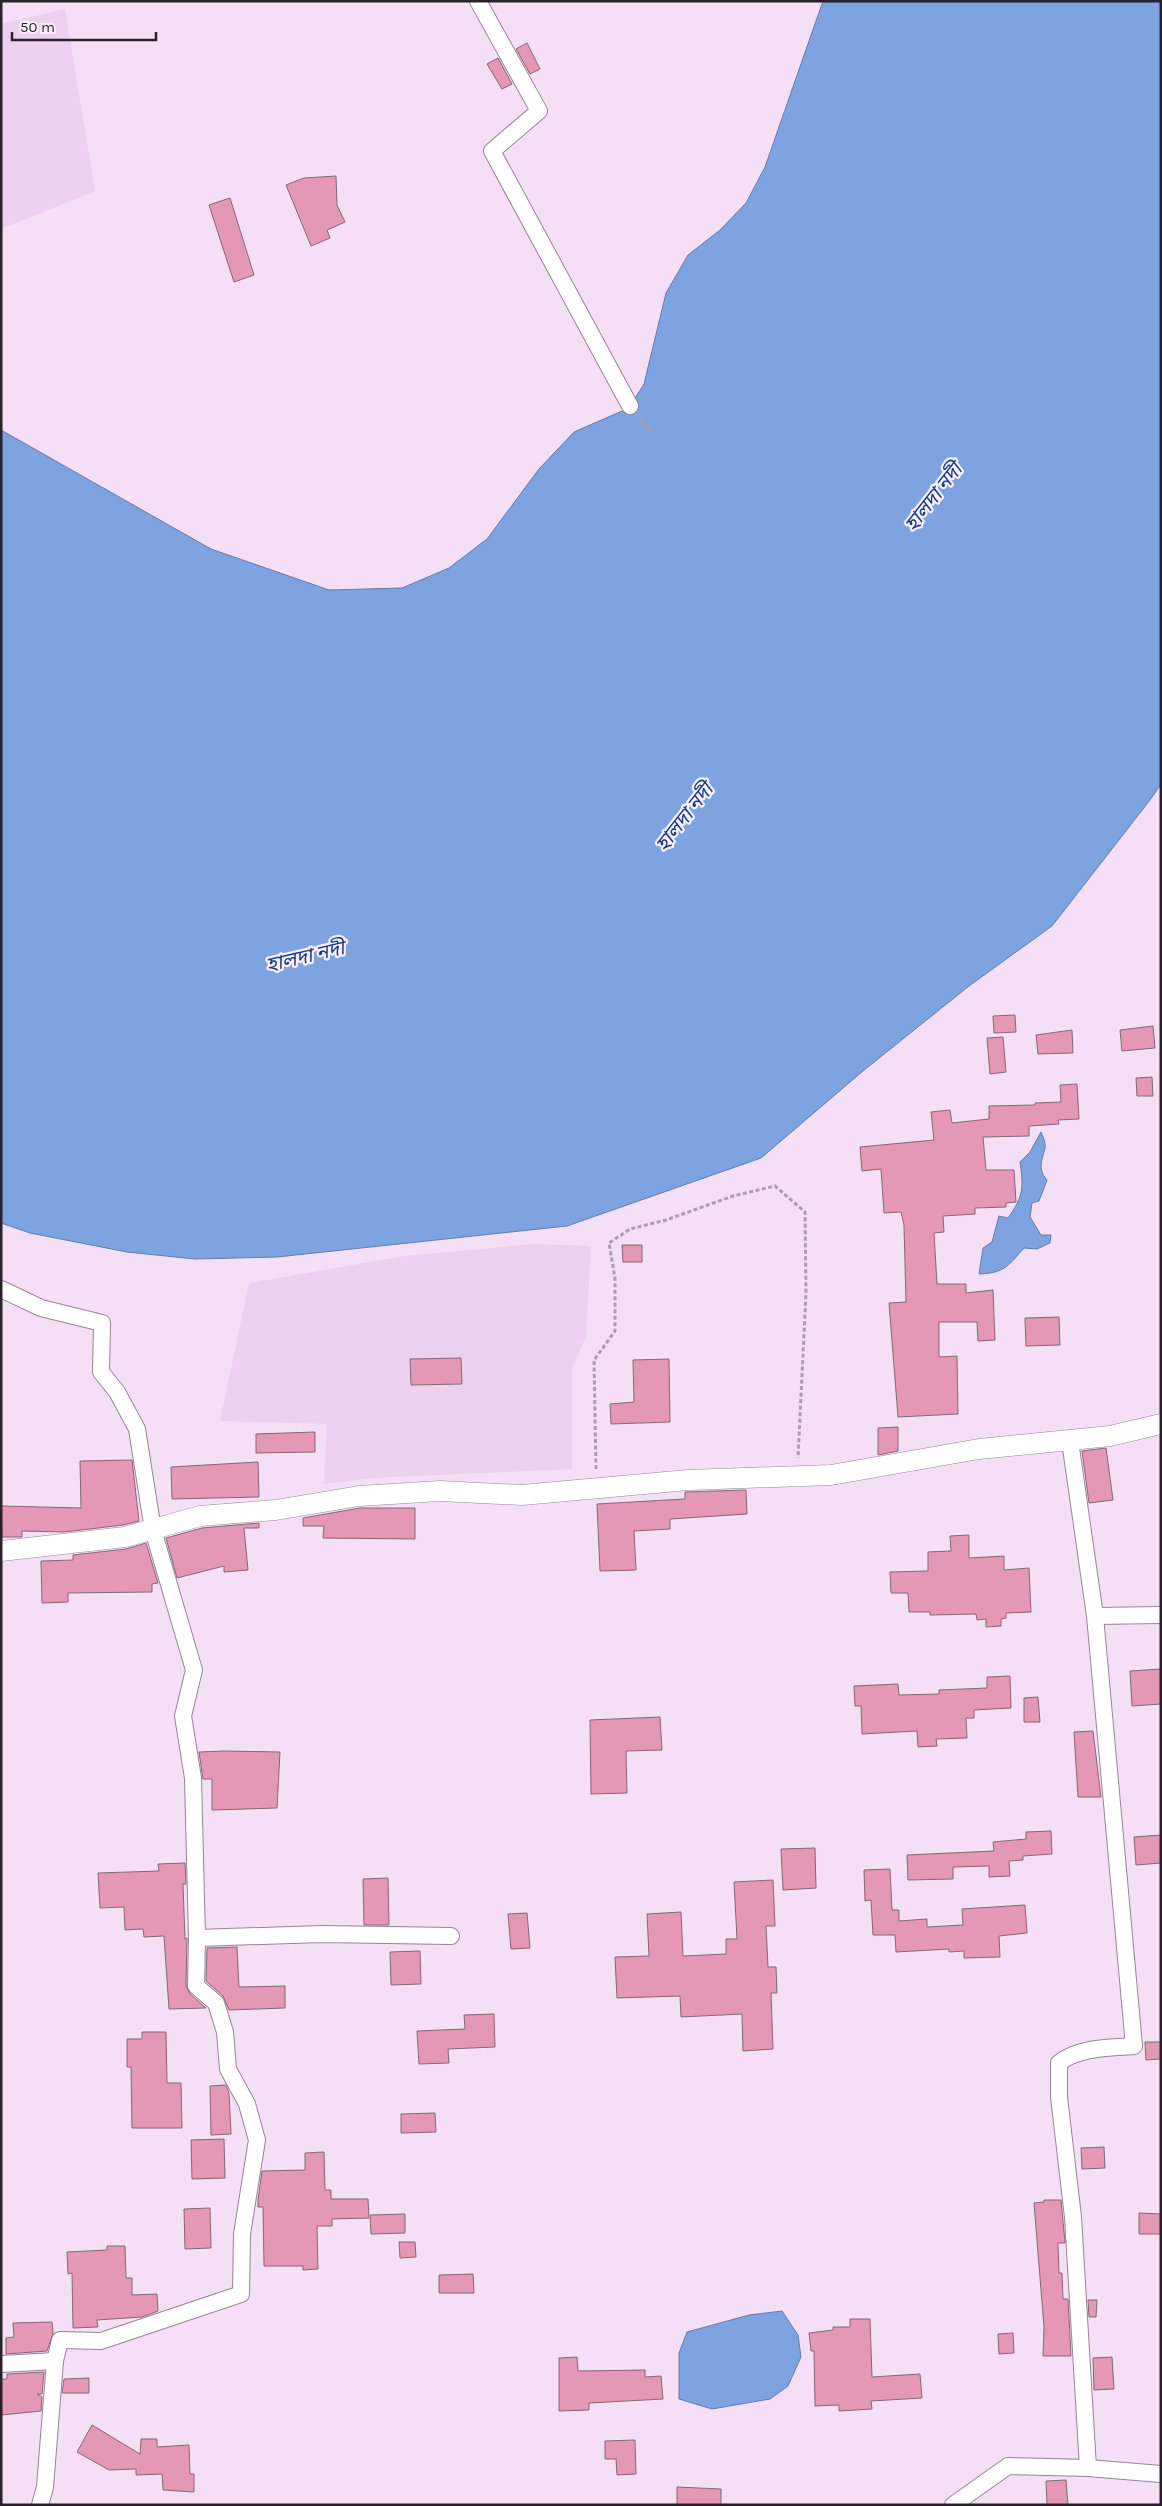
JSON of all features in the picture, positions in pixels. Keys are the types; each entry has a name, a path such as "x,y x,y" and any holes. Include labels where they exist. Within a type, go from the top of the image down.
{"street":[{"path":"478,1 539,111 492,151 630,406"},
{"path":"1,1288 41,1308 102,1323 100,1372 116,1392 137,1429 154,1530 194,1670 183,1716 193,1778 197,1938 196,1986 216,2003 226,2032 228,2069 247,2104 257,2140 242,2234 241,2294 101,2341 60,2340 54,2361 45,2487 40,2505"},
{"path":"1,1551 125,1537 200,1516 276,1510 359,1496 440,1491 522,1495 688,1480 830,1475 979,1449 1110,1436 1161,1424"},
{"path":"1070,1441 1094,1616 1134,2046 1097,2049 1068,2056 1059,2063 1058,2069 1059,2097 1073,2217 1088,2468"},
{"path":"1094,1616 1161,1615"},
{"path":"197,1938 322,1934 451,1936"},
{"path":"1,2364 54,2361"},
{"path":"953,2505 1008,2466 1088,2468 1161,2474"}],"path":[{"path":"596,1488 594,1360 615,1330 615,1278 609,1243 630,1229 666,1220 733,1196 775,1186 805,1212 806,1293 797,1455 802,1476"}],"shaded area":[{"path":"65,9 95,191 1,229 1,24"},
{"path":"533,1244 591,1246 586,1337 572,1368 572,1469 373,1478 324,1484 327,1424 220,1421 249,1283 405,1256"}],"water":[{"name":"হালদা নদী","path":"823,1 1161,1 1161,784 1052,926 969,986 863,1071 761,1158 567,1226 277,1257 195,1259 127,1252 30,1233 1,1223 1,430 211,549 329,590 402,588 449,568 487,539 539,469 574,432 630,406 644,384 666,293 688,255 720,230 746,203 765,167"},
{"path":"1041,1132 1045,1146 1041,1168 1047,1180 1039,1201 1032,1203 1030,1217 1041,1235 1051,1235 1050,1243 1037,1249 1024,1248 1014,1260 1000,1270 979,1274 983,1248 992,1242 999,1216 1008,1218 1017,1204 1022,1186 1020,1162 1030,1152"},
{"path":"782,2311 798,2335 801,2357 788,2386 770,2399 712,2409 679,2399 679,2353 687,2332 749,2315"}],"building":[{"path":"527,43 540,69 530,74 516,49"},
{"path":"498,58 512,84 502,89 487,64"},
{"path":"336,176 337,205 345,222 327,230 330,238 311,246 286,185 304,178"},
{"path":"230,198 254,275 234,282 209,205"},
{"path":"1015,1015 1016,1032 994,1033 993,1016"},
{"path":"1153,1026 1155,1048 1122,1051 1120,1030"},
{"path":"1072,1030 1073,1053 1038,1054 1036,1035"},
{"path":"1003,1037 1006,1072 990,1074 987,1038"},
{"path":"1152,1077 1153,1096 1137,1096 1136,1078"},
{"path":"1077,1084 1079,1119 1058,1120 1059,1124 1029,1126 1029,1136 983,1137 986,1170 1014,1170 1016,1202 1006,1203 1006,1207 975,1208 975,1214 943,1216 944,1232 934,1233 937,1284 966,1284 966,1293 993,1290 995,1340 978,1341 977,1322 939,1322 939,1357 957,1356 958,1414 898,1417 889,1303 906,1302 904,1225 901,1212 884,1213 881,1169 862,1171 860,1147 934,1140 931,1112 950,1110 952,1123 989,1119 989,1106 1035,1105 1035,1103 1061,1102 1060,1085"},
{"path":"622,1245 642,1245 642,1262 623,1262"},
{"path":"1059,1317 1060,1345 1026,1346 1025,1318"},
{"path":"461,1358 462,1384 411,1385 410,1359"},
{"path":"669,1359 670,1422 611,1424 610,1404 634,1402 633,1360"},
{"path":"898,1427 898,1451 878,1455 878,1428"},
{"path":"315,1432 315,1452 256,1453 256,1434"},
{"path":"1106,1448 1113,1500 1089,1503 1082,1451"},
{"path":"132,1460 139,1521 123,1525 64,1532 22,1531 22,1537 2,1537 1,1506 81,1508 80,1461"},
{"path":"258,1462 259,1497 172,1499 171,1467"},
{"path":"746,1490 747,1514 670,1519 670,1529 634,1531 636,1570 600,1571 597,1504 685,1499 685,1492"},
{"path":"360,1508 415,1508 415,1539 323,1538 324,1526 303,1526 303,1518"},
{"path":"259,1523 259,1528 244,1528 248,1570 224,1572 224,1566 177,1578 166,1538 202,1528"},
{"path":"969,1535 969,1558 1004,1556 1004,1570 1029,1568 1031,1612 1006,1613 1006,1618 1001,1619 1001,1626 986,1627 986,1619 977,1620 976,1614 930,1615 930,1612 909,1612 908,1593 891,1593 890,1572 928,1571 928,1552 951,1551 950,1536"},
{"path":"146,1543 158,1583 152,1584 152,1592 68,1593 68,1602 42,1603 41,1561 73,1560 73,1555 126,1549"},
{"path":"1161,1669 1161,1704 1132,1706 1130,1671"},
{"path":"1010,1676 1011,1708 974,1710 974,1718 966,1718 967,1738 936,1739 937,1746 918,1747 917,1731 862,1734 861,1706 855,1706 854,1686 898,1684 899,1695 939,1694 939,1690 987,1688 987,1677"},
{"path":"1038,1697 1040,1722 1024,1722 1024,1698"},
{"path":"660,1717 662,1750 626,1751 627,1793 591,1794 590,1720"},
{"path":"1093,1731 1101,1797 1078,1797 1074,1732"},
{"path":"199,1752 280,1752 277,1808 212,1810 212,1779 203,1779"},
{"path":"1051,1831 1052,1854 1023,1856 1023,1860 1009,1861 1010,1876 989,1877 989,1866 953,1867 953,1879 908,1880 907,1855 994,1851 993,1842 1026,1839 1026,1832"},
{"path":"1161,1835 1161,1863 1136,1865 1134,1837"},
{"path":"815,1848 816,1888 783,1890 781,1849"},
{"path":"185,1863 186,1884 183,1884 185,1939 187,1938 186,1986 190,1994 206,2008 169,2009 164,1936 144,1937 143,1929 125,1930 124,1907 100,1908 98,1873 159,1871 158,1864"},
{"path":"890,1869 892,1910 899,1910 899,1921 927,1919 927,1927 963,1925 962,1909 1025,1905 1027,1933 999,1936 1000,1957 964,1958 964,1951 949,1952 949,1949 896,1952 895,1935 873,1935 871,1900 865,1901 864,1870"},
{"path":"388,1878 389,1925 364,1925 363,1879"},
{"path":"773,1880 775,1926 766,1926 768,1967 776,1967 777,1993 771,1993 773,2049 743,2051 742,2014 681,2017 680,1996 617,1998 615,1957 649,1956 647,1914 681,1912 683,1956 726,1954 726,1939 737,1939 734,1882"},
{"path":"527,1913 530,1948 511,1949 508,1914"},
{"path":"237,1947 239,1987 285,1986 285,2008 229,2010 223,1996 206,1981 207,1948"},
{"path":"420,1951 421,1984 391,1985 390,1952"},
{"path":"494,2014 495,2047 448,2049 449,2063 419,2064 417,2031 465,2029 464,2015"},
{"path":"142,2032 166,2032 167,2083 181,2083 182,2128 132,2128 131,2067 127,2067 127,2039 142,2039"},
{"path":"1145,2042 1161,2042 1161,2059 1146,2060"},
{"path":"226,2085 229,2093 231,2134 211,2135 210,2086"},
{"path":"435,2113 436,2132 401,2133 401,2114"},
{"path":"224,2139 225,2178 192,2179 191,2140"},
{"path":"1104,2147 1105,2168 1082,2169 1081,2148"},
{"path":"324,2152 325,2190 331,2190 331,2199 368,2199 369,2218 332,2219 332,2226 317,2226 318,2269 303,2270 303,2266 264,2266 263,2207 258,2207 262,2171 305,2170 305,2153"},
{"path":"1044,2200 1061,2200 1065,2243 1058,2243 1059,2273 1062,2273 1063,2299 1068,2299 1071,2356 1043,2356 1044,2327 1034,2203 1044,2202"},
{"path":"210,2208 211,2248 185,2249 184,2209"},
{"path":"1139,2213 1161,2214 1161,2234 1139,2234"},
{"path":"405,2214 405,2233 371,2234 370,2215"},
{"path":"399,2242 415,2242 416,2257 400,2258"},
{"path":"107,2246 125,2246 126,2278 132,2278 132,2295 157,2294 158,2311 142,2317 97,2320 98,2327 73,2328 72,2273 68,2274 67,2252 107,2250"},
{"path":"473,2274 474,2293 439,2293 439,2275"},
{"path":"1088,2300 1097,2300 1096,2317 1089,2317"},
{"path":"850,2319 870,2319 872,2377 920,2374 922,2398 871,2401 872,2409 839,2411 839,2405 815,2406 814,2351 811,2351 809,2333 833,2330 833,2327 850,2327"},
{"path":"52,2322 53,2333 47,2351 6,2354 6,2338 14,2337 13,2323"},
{"path":"1013,2333 1014,2353 999,2354 998,2334"},
{"path":"577,2357 578,2371 645,2370 645,2377 661,2376 663,2399 589,2403 589,2410 559,2411 559,2358"},
{"path":"1112,2357 1114,2389 1094,2390 1093,2358"},
{"path":"44,2372 42,2394 37,2394 42,2397 41,2411 1,2415 1,2379 7,2379 7,2374"},
{"path":"89,2378 89,2393 62,2393 64,2379"},
{"path":"92,2425 140,2454 141,2439 157,2439 157,2447 189,2445 190,2474 194,2474 194,2492 163,2490 162,2474 136,2475 136,2469 109,2470 77,2452"},
{"path":"635,2440 636,2474 617,2475 616,2459 605,2459 605,2441"},
{"path":"1066,2480 1068,2505 1047,2505 1046,2481"},
{"path":"677,2487 721,2489 721,2505 677,2505"}]}
